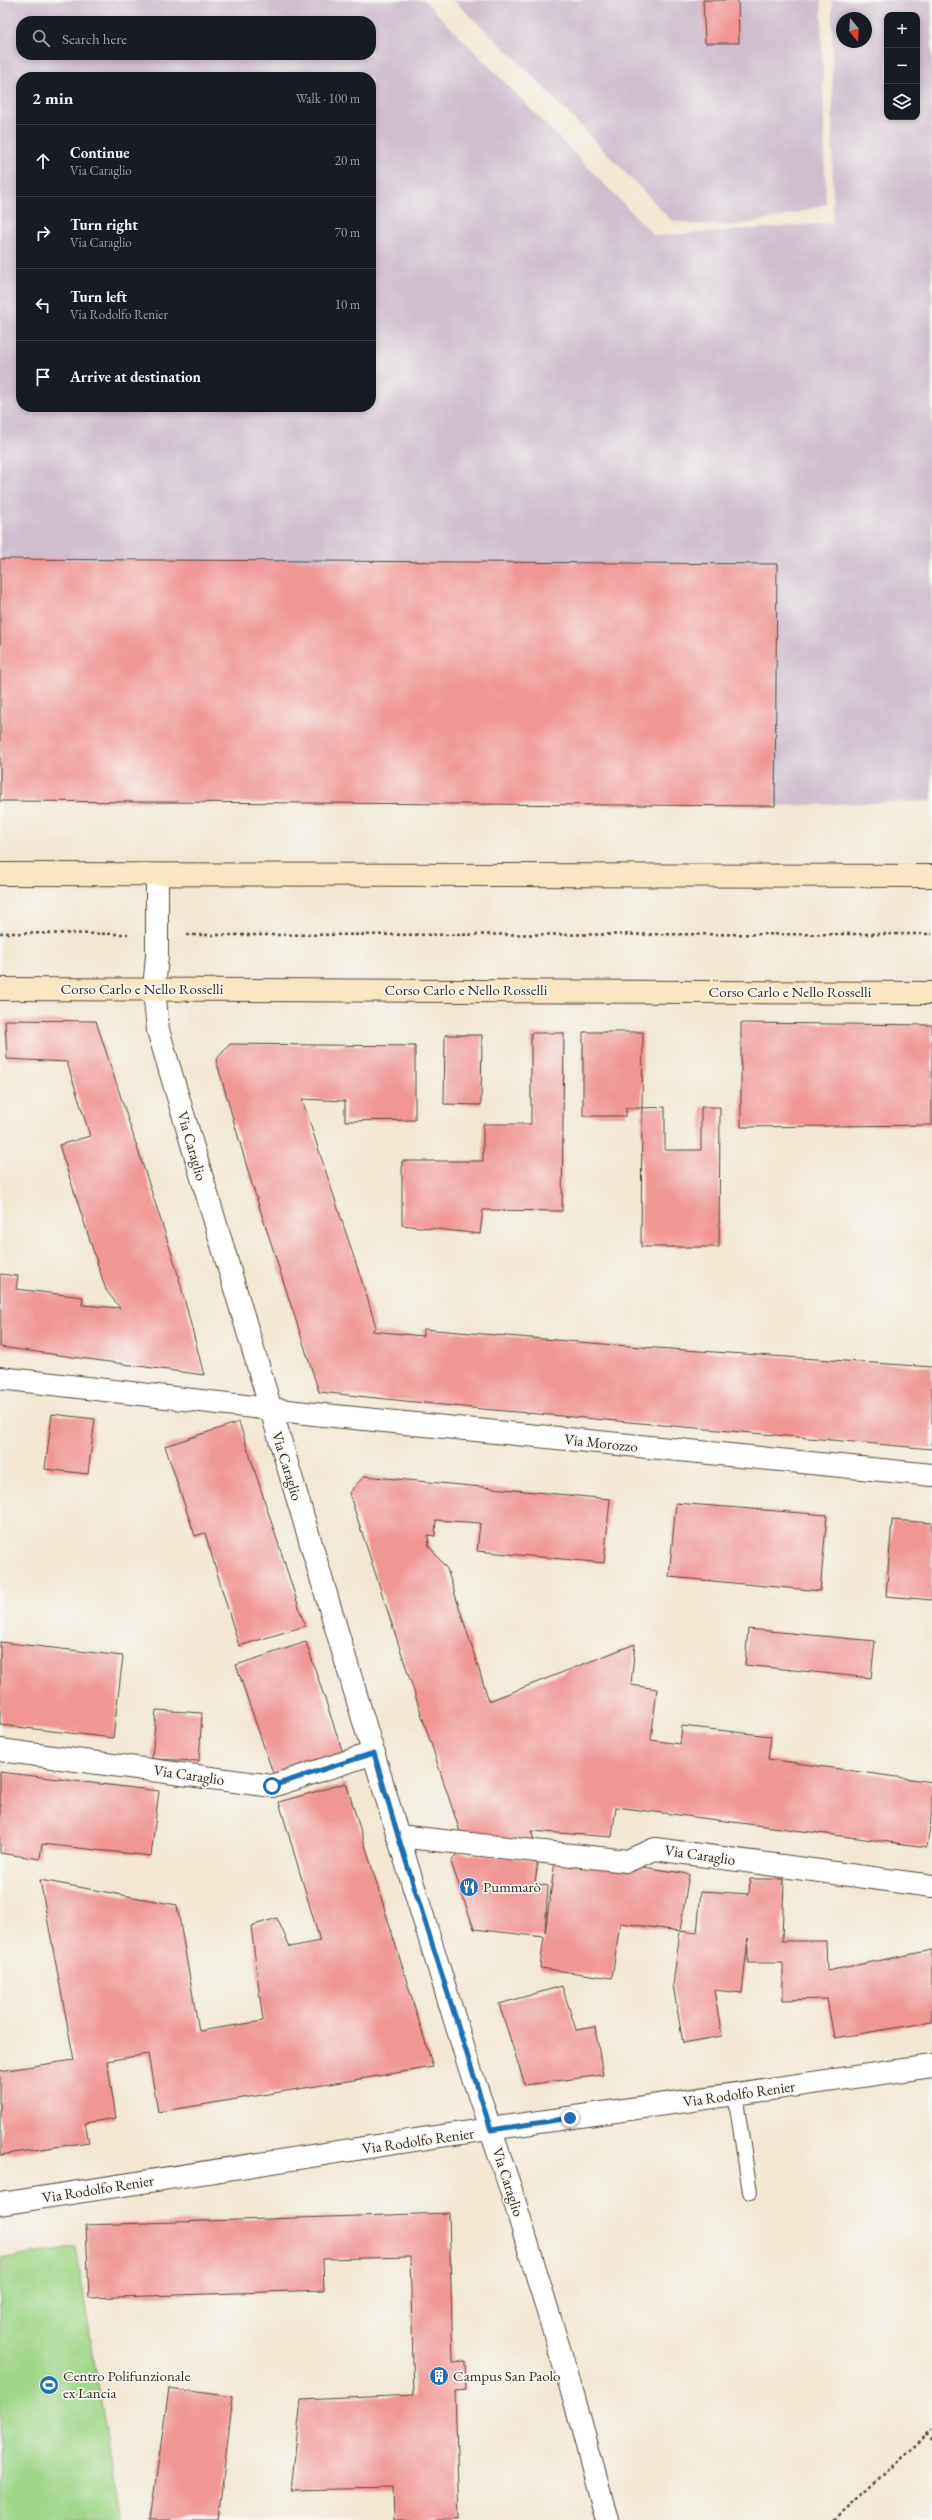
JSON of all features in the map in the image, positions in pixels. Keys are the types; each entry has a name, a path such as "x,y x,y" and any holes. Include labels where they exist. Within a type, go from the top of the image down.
{"street":[{"path":"0,874 157,876 932,876"},
{"name":"Via Caraglio","path":"157,876 157,935 154,989 158,1030 398,1836 568,2375 608,2515"},
{"name":"Corso Carlo e Nello Rosselli","path":"0,990 154,989 932,993"},
{"path":"0,1378 270,1410"},
{"name":"Via Morozzo","path":"270,1410 932,1475"},
{"name":"Via Caraglio","path":"0,1750 272,1786 374,1753"},
{"name":"Via Caraglio","path":"398,1836 627,1861 655,1849 932,1886"},
{"name":"Via Rodolfo Renier","path":"0,2204 491,2130 932,2066"}],"lane":[{"path":"735,2094 750,2192"}],"path":[{"path":"0,933 157,935 932,934"},
{"path":"834,2520 932,2430"},
{"path":"927,2434 932,2440"}],"shaded area":[{"path":"0,0 424,0 655,236 833,223 832,0 932,0 932,801 775,806 0,801"},
{"path":"453,0 821,0 826,204 782,217 733,226 691,224 671,220 513,56"}],"green space":[{"name":"Centro Polifunzionale ex Lancia","path":"76,2247 120,2520 0,2520 0,2259"}],"building":[{"path":"703,0 738,0 739,43 705,43"},
{"path":"0,559 777,564 775,806 0,801"},
{"path":"5,1020 96,1021 176,1267 204,1375 0,1347 0,1274 18,1276 16,1289 83,1297 82,1305 120,1308 106,1290 59,1145 90,1136 67,1062 7,1059"},
{"path":"741,1023 932,1025 932,1125 741,1127"},
{"path":"583,1032 643,1032 642,1108 626,1108 626,1116 583,1116"},
{"path":"531,1033 564,1033 562,1211 483,1210 480,1234 402,1225 402,1161 483,1161 483,1124 531,1124"},
{"path":"445,1035 482,1035 481,1105 444,1104"},
{"path":"230,1044 415,1046 415,1120 345,1121 345,1101 302,1099 367,1297 376,1327 372,1331 423,1336 423,1329 627,1346 932,1367 932,1449 482,1409 319,1392 251,1181 216,1060"},
{"path":"665,1107 665,1150 701,1150 701,1107 720,1107 719,1247 641,1247 642,1108"},
{"path":"52,1414 95,1419 88,1474 45,1469"},
{"path":"239,1422 305,1626 239,1646 205,1533 195,1536 165,1446"},
{"path":"364,1476 610,1499 604,1563 477,1551 480,1523 436,1520 435,1536 428,1535 429,1546 447,1569 489,1701 635,1644 631,1685 657,1689 651,1740 680,1744 682,1726 771,1736 768,1759 932,1782 932,1812 927,1847 616,1807 612,1837 531,1831 535,1843 461,1835 349,1493"},
{"path":"676,1503 827,1515 820,1591 669,1577"},
{"path":"892,1520 932,1523 932,1600 886,1596"},
{"path":"748,1629 875,1641 871,1678 745,1665"},
{"path":"0,1642 123,1656 113,1738 0,1725"},
{"path":"306,1642 344,1756 275,1779 236,1665"},
{"path":"156,1710 202,1713 199,1761 152,1759"},
{"path":"0,1772 159,1791 151,1856 42,1844 40,1859 0,1853"},
{"path":"346,1783 433,2067 158,2112 148,2054 107,2061 116,2118 85,2123 89,2142 0,2155 0,2071 74,2060 40,1880 177,1905 199,2031 263,2021 251,1926 277,1918 290,1947 320,1941 279,1802"},
{"path":"458,1852 538,1861 535,1883 548,1886 545,1933 556,1854 689,1874 680,1931 620,1923 612,1978 540,1968 544,1937 474,1929 451,1862"},
{"path":"750,1879 784,1879 782,1941 826,1941 827,1971 932,1950 932,2022 834,2038 827,1999 783,2000 783,1963 748,1963 748,1938 742,1993 714,1990 722,2036 683,2043 673,1985 680,1931 697,1933 701,1891 749,1894"},
{"path":"562,1986 576,2030 595,2027 603,2075 525,2085 499,2004"},
{"name":"Campus San Paolo","path":"449,2213 453,2362 465,2361 466,2390 455,2391 459,2520 394,2520 393,2488 291,2490 301,2400 414,2395 410,2257 323,2259 324,2290 89,2298 86,2225"},
{"path":"169,2388 233,2397 218,2520 150,2520"}],"place":[{"name":"Pummarò","path":"469,1887"},
{"name":"Campus San Paolo","path":"439,2376"},
{"name":"Centro Polifunzionale ex Lancia","path":"49,2385"}],"route":[{"path":"272,1786 374,1753 470,2069 491,2130 570,2118"}]}
